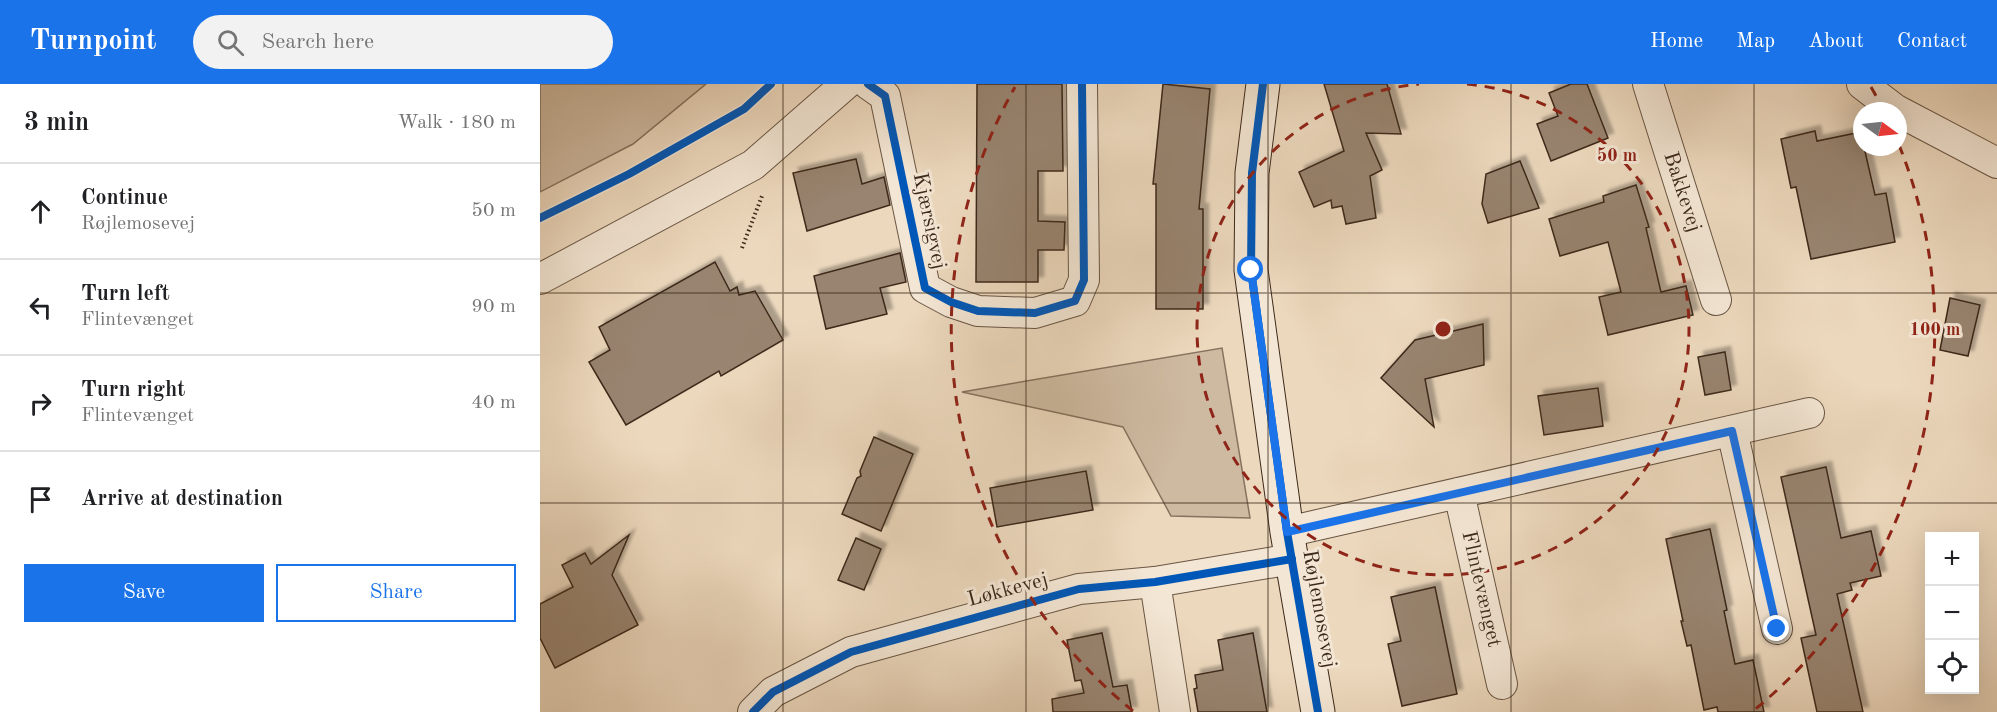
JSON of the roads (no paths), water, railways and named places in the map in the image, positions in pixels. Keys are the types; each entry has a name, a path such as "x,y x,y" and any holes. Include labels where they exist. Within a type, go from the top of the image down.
{"street":[{"path":"540,279 753,165 846,84"},
{"name":"Kjærsigvej","path":"868,84 885,96 925,288 951,302 978,311 1035,313 1075,302 1084,279 1082,84"},
{"name":"Røjlemosevej","path":"1263,84 1252,173 1251,270 1289,546 1318,712"},
{"name":"Bakkevej","path":"1648,84 1716,300"},
{"path":"1862,84 1886,102"},
{"path":"1907,116 1997,163"},
{"path":"1289,546 1459,493 1809,413"},
{"path":"1732,431 1777,629"},
{"name":"Flintevænget","path":"1459,493 1502,684"},
{"name":"Løkkevej","path":"753,712 773,693 851,652 1079,589 1155,582 1289,546"},
{"path":"1155,582 1175,712"}]}
